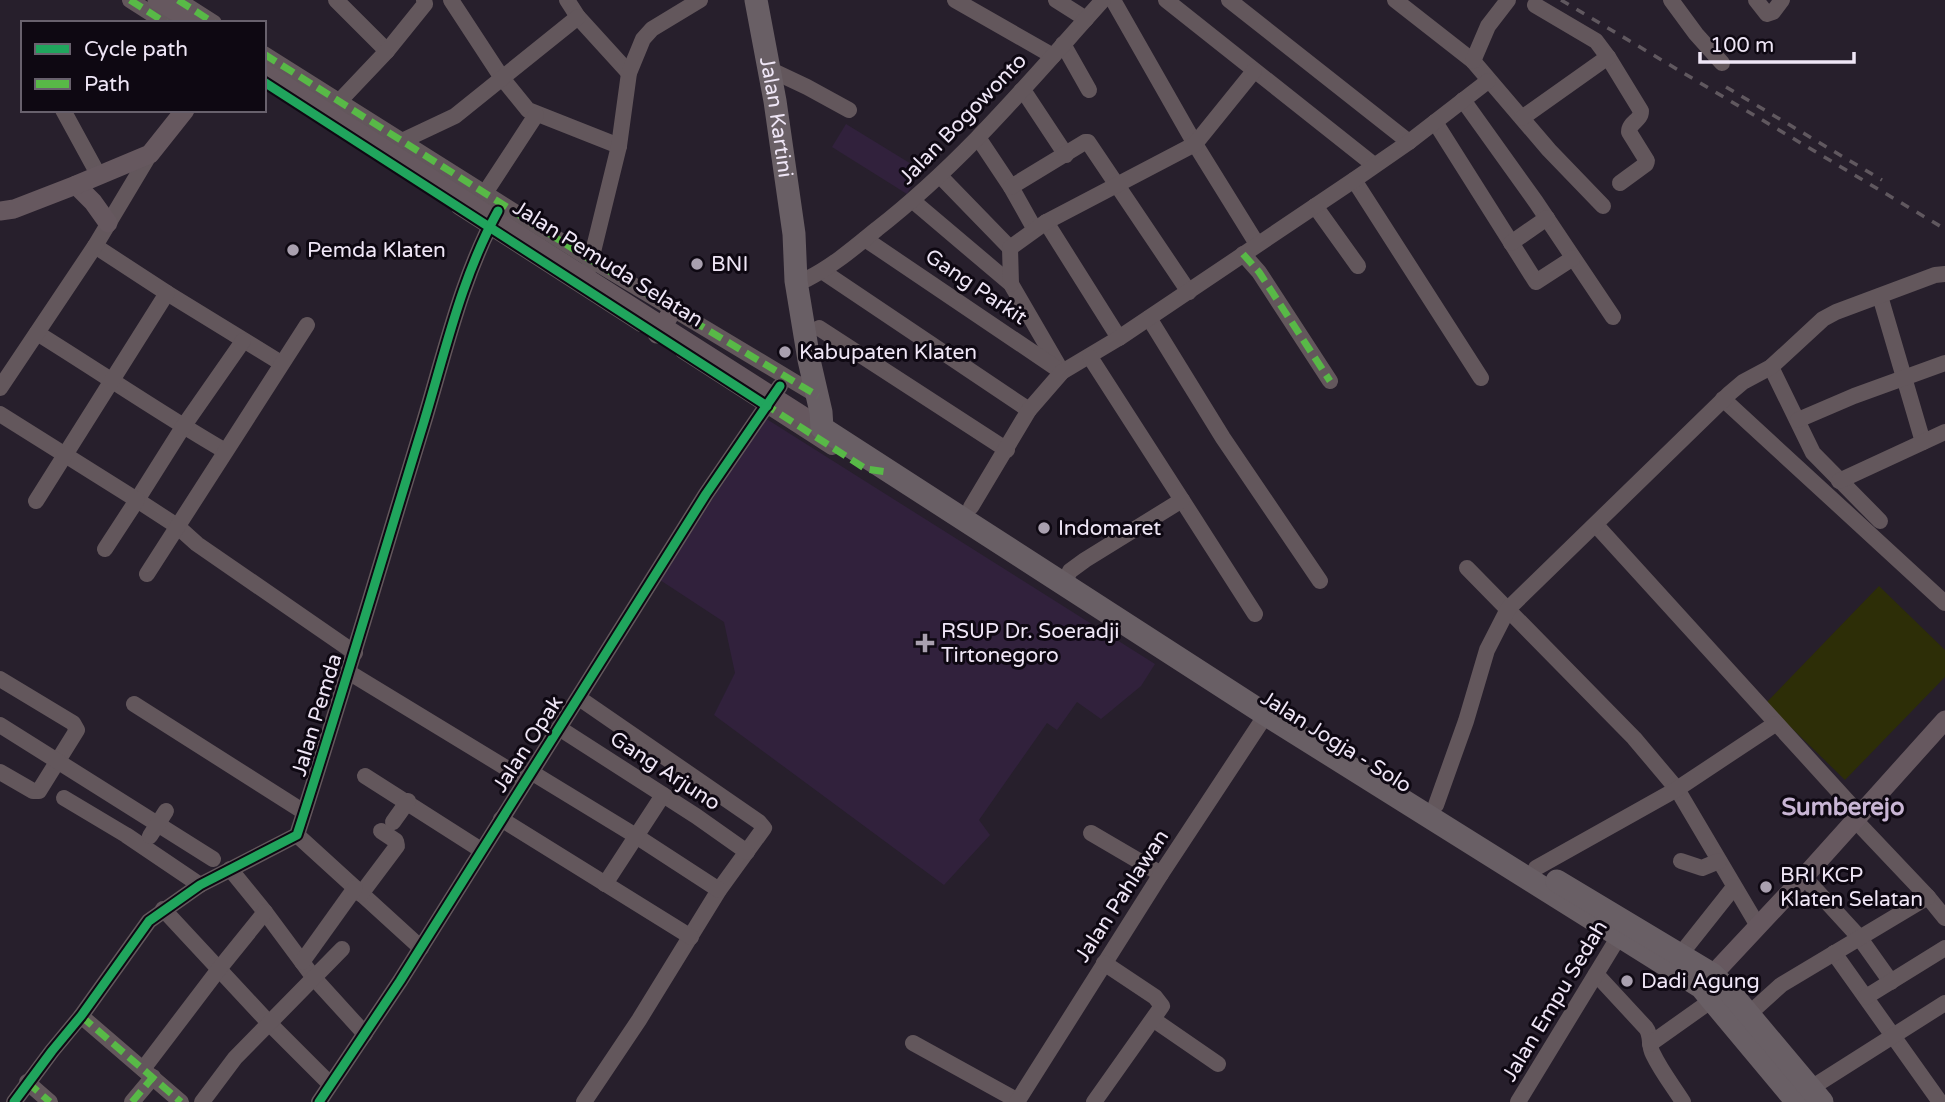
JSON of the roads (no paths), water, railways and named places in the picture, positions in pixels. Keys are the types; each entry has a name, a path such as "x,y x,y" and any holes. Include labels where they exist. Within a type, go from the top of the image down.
{"highway":[{"name":"Jalan Kartini","path":"756,0 771,71 794,234 796,281 809,360 827,414"},
{"name":"Jalan Kartini","path":"794,234 815,275 827,414"},
{"name":"Jalan Jogja - Solo","path":"827,414 887,472 1067,577 1269,709 1623,929 1680,955 1810,1097"},
{"name":"Jalan Jogja - Solo","path":"827,414 971,507 1067,577"},
{"name":"Jalan Jogja - Solo","path":"1269,709 1436,805 1536,868 1749,1014 1810,1097"}],"main road":[{"path":"157,0 191,21"},
{"name":"Jalan Pemuda Selatan","path":"266,64 471,199 494,219 589,268 702,351 773,396 827,414"},
{"name":"Jalan Pemuda Selatan","path":"266,73 333,107"},
{"path":"0,211 14,209 150,154 184,112"},
{"path":"76,185 108,223"},
{"path":"1708,987 1758,926 1945,720"}],"street":[{"path":"130,0 163,21"},
{"path":"178,0 211,21"},
{"path":"336,0 387,51"},
{"path":"451,0 523,105 536,115 619,146"},
{"path":"567,0 578,18 629,73"},
{"path":"266,83 589,268 619,146 629,73 643,39 652,29 700,0"},
{"path":"955,0 1058,50 1089,90"},
{"path":"1056,0 1086,19"},
{"name":"Jalan Bogowonto","path":"815,275 866,239 941,177 979,139 1103,0"},
{"path":"1113,0 1195,144 1257,244"},
{"path":"1166,0 1374,165"},
{"path":"1229,0 1409,142"},
{"path":"1395,0 1473,61 1572,176 1603,206"},
{"path":"1473,61 1488,26 1508,0"},
{"path":"1671,0 1722,63"},
{"path":"1756,0 1767,13 1773,12 1782,0"},
{"path":"333,107 387,51 426,1"},
{"path":"1535,5 1596,41 1639,107 1641,114 1630,125 1629,132 1647,161 1620,183"},
{"path":"402,141 455,116 578,18"},
{"path":"266,56 333,107 402,141 471,199"},
{"path":"1522,118 1608,57"},
{"path":"771,71 849,110"},
{"path":"1010,248 1040,225 1195,144 1254,71"},
{"path":"971,507 1029,410 1061,371 1090,357 1354,180 1409,142 1488,81"},
{"path":"1021,91 1066,155"},
{"path":"1463,100 1613,317"},
{"path":"65,112 99,176"},
{"path":"471,199 536,115"},
{"path":"1435,122 1536,282 1573,258"},
{"path":"979,139 1119,338"},
{"path":"1011,187 1088,142 1189,292"},
{"path":"0,388 95,246 150,154"},
{"path":"941,177 1010,248 1010,284"},
{"path":"1354,180 1481,378"},
{"path":"914,201 1010,284 1061,371"},
{"path":"1315,206 1358,266"},
{"path":"1511,243 1547,218"},
{"path":"494,219 665,322 827,414"},
{"name":"Jalan Pemda","path":"297,835 350,673 449,332 494,219"},
{"name":"Gang Parkit","path":"866,239 1061,371"},
{"path":"95,246 281,363"},
{"path":"1243,254 1259,272 1330,381"},
{"path":"1436,805 1466,721 1487,650 1508,609 1723,399 1743,382 1771,367 1824,319 1836,312 1945,274"},
{"path":"815,275 1029,410"},
{"path":"36,501 167,293"},
{"path":"1880,296 1923,442"},
{"path":"1149,318 1223,438 1320,581"},
{"path":"147,575 307,325"},
{"path":"819,328 1007,450"},
{"path":"37,333 225,451"},
{"path":"105,549 183,427 243,341"},
{"path":"1090,357 1255,614"},
{"path":"1798,420 1854,396 1945,363"},
{"path":"1771,367 1813,453 1880,521"},
{"path":"773,396 866,469 887,472"},
{"name":"Jalan Opak","path":"319,1102 421,948 687,523 773,396"},
{"path":"1723,399 1945,603"},
{"path":"0,414 177,526 197,544 355,653"},
{"path":"1839,481 1945,432"},
{"path":"1067,577 1182,500"},
{"path":"1596,525 1945,918"},
{"path":"1467,568 1634,737 1677,789 1758,926"},
{"path":"350,673 636,836 719,890"},
{"path":"0,679 76,726 77,731 37,792 0,772"},
{"path":"579,698 763,825 762,832 719,890 584,1102"},
{"path":"134,704 304,811"},
{"name":"Jalan Pahlawan","path":"1023,1100 1104,963 1269,709"},
{"path":"0,724 213,859"},
{"path":"1536,868 1677,789 1775,724"},
{"name":"Gang Arjuno","path":"559,728 747,852"},
{"path":"365,776 481,850"},
{"path":"605,884 663,795"},
{"path":"64,798 126,835 200,885"},
{"path":"302,962 397,846 387,826 408,801"},
{"path":"501,818 691,937"},
{"path":"1091,833 1161,874"},
{"path":"14,1102 81,1016 149,921 200,885 297,835 421,948"},
{"path":"1681,861 1702,868 1719,861"},
{"path":"230,869 314,978 365,1034"},
{"path":"1804,877 1859,937 1891,982"},
{"path":"1680,955 1734,887"},
{"path":"1749,1014 1781,985 1928,897"},
{"path":"163,909 268,1023 330,1084"},
{"path":"132,1102 148,1073 219,969 265,912"},
{"name":"Jalan Empu Sedah","path":"1518,1102 1623,929"},
{"path":"1866,997 1945,948"},
{"path":"202,1102 235,1058 342,949"},
{"path":"1834,953 1940,1102"},
{"path":"1100,1100 1162,1006 1160,1001 1104,963"},
{"path":"1596,974 1650,1033 1654,1057 1683,1102"},
{"path":"1650,1044 1708,987"},
{"path":"1810,1097 1893,1035 1945,1003"},
{"path":"81,1016 181,1102"},
{"path":"1154,1020 1218,1064"},
{"path":"913,1043 1023,1100"},
{"path":"27,1082 50,1102"}],"railway":[{"path":"1561,0 1945,229"},
{"path":"1726,87 1882,180"}],"place":[{"name":"Pemda Klaten","path":"293,250"},
{"name":"BNI","path":"697,264"},
{"name":"Kabupaten Klaten","path":"785,352"},
{"name":"Indomaret","path":"1044,528"},
{"name":"RSUP Dr. Soeradji Tirtonegoro","path":"925,643"},
{"name":"BRI KCP Klaten Selatan","path":"1766,887"},
{"name":"Dadi Agung","path":"1627,981"}],"district":[{"name":"Sumberejo","path":"1843,807"}]}
